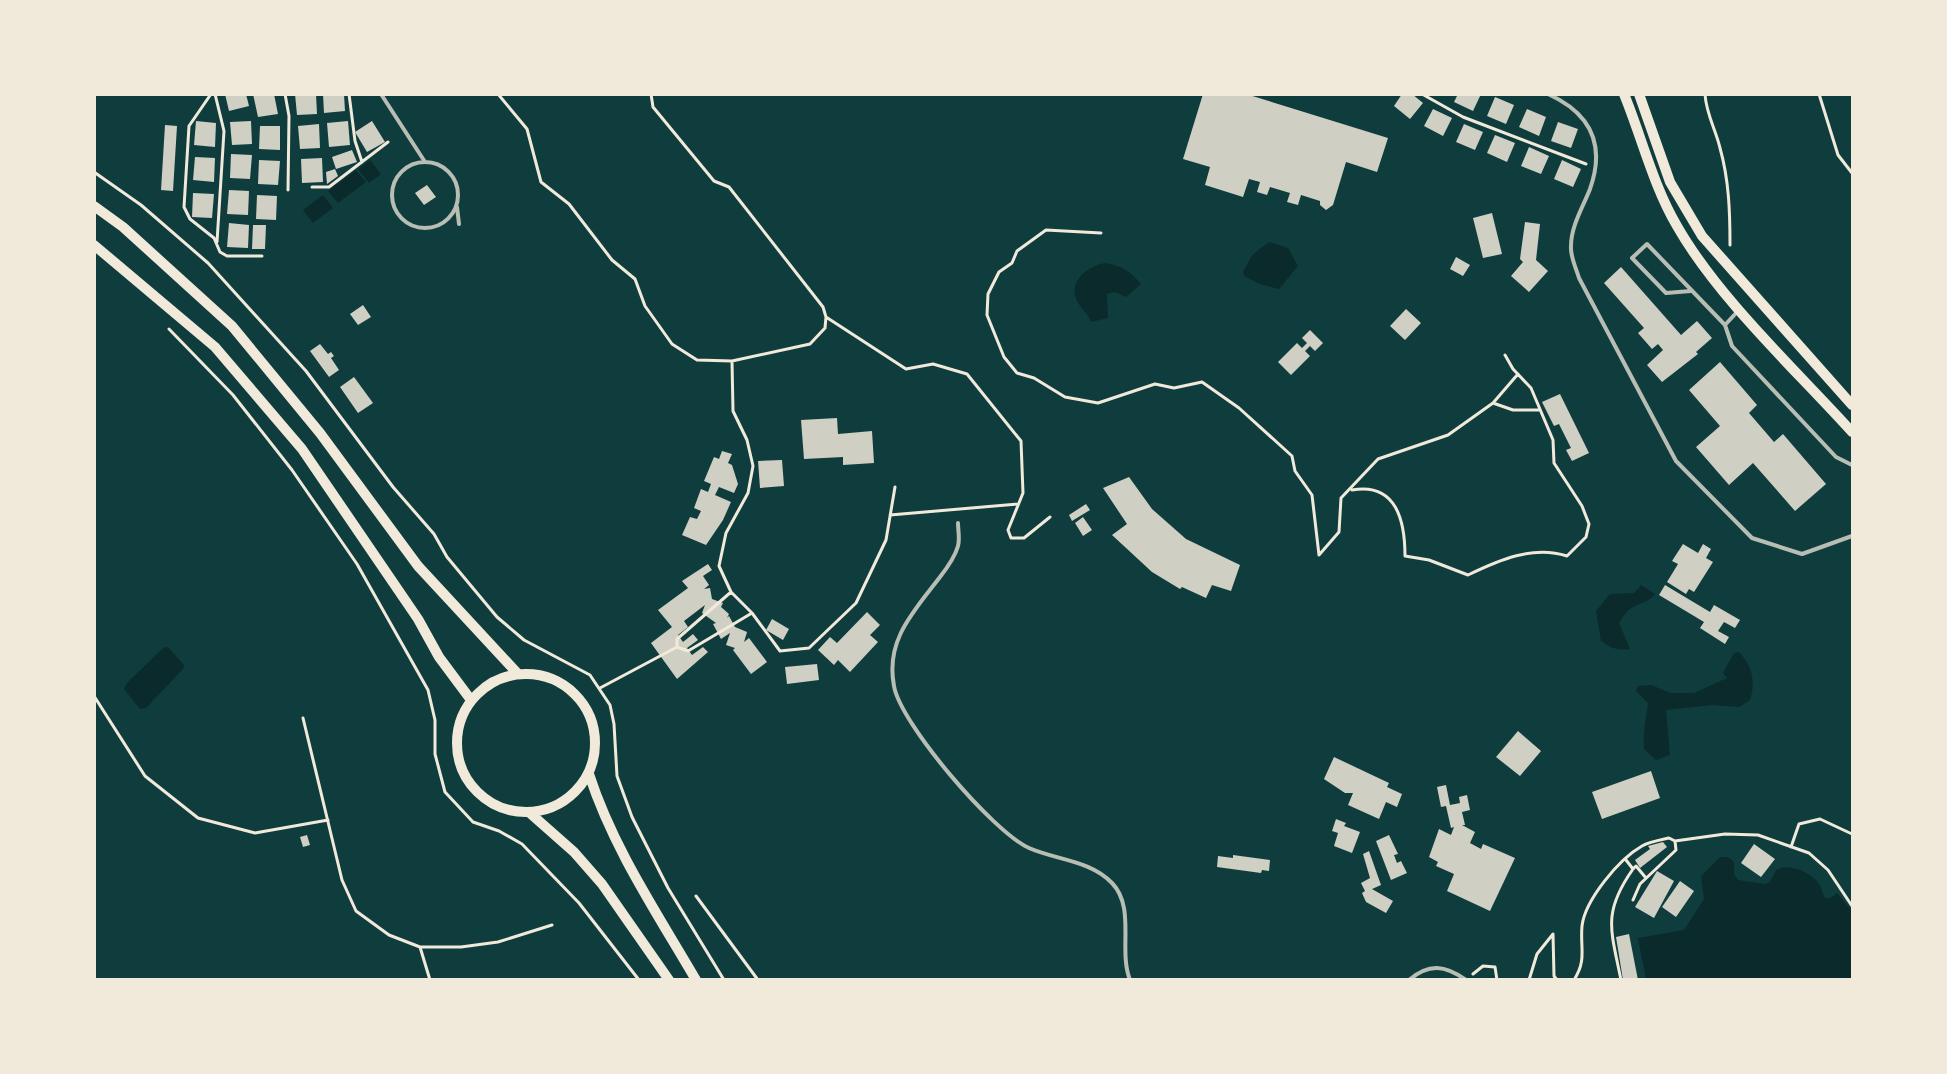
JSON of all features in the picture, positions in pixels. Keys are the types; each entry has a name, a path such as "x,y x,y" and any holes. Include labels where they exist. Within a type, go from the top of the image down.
{"main road":[{"path":"1624,94 1660,194 1677,227 1740,309 1852,432"},
{"path":"1639,94 1670,182 1685,212 1721,260 1852,405"},
{"path":"94,206 123,227 232,326 320,433 418,566 518,674"},
{"path":"94,245 215,347 302,449 418,620 439,657 471,700"},
{"path":"518,674 551,678 578,697 594,726 596,745 589,774 574,794 558,805 531,814 499,808 481,796 467,781 459,761 456,740 460,719 471,700 484,688 500,679 518,674"},
{"path":"589,774 597,799 627,864 696,980"},
{"path":"531,814 574,852 602,884 669,980"}],"lane":[{"path":"381,94 426,162"},
{"path":"1548,94 1568,103 1588,123 1596,145 1596,165 1575,224 1570,247 1579,278 1676,461 1752,538 1802,554 1852,536"},
{"path":"457,204 448,220 427,228 416,227 399,215 392,195 398,175 406,168 426,162 447,169 458,188 459,224"},
{"path":"1691,291 1666,293 1632,258 1647,244 1725,325 1732,346 1836,457 1852,465"},
{"path":"1725,325 1740,309"},
{"path":"958,523 958,545 950,564 896,640 893,686 901,707 959,784 996,825 1028,848 1087,866 1113,884 1121,900 1126,921 1125,958 1130,980"},
{"path":"1409,980 1422,969 1443,966 1467,980"}],"path":[{"path":"213,94 189,126 184,207 190,219 218,244"},
{"path":"213,94 224,131 218,244 220,252 227,256 262,256"},
{"path":"285,94 289,116 288,190"},
{"path":"349,94 355,141 362,162"},
{"path":"498,94 527,129 541,182 569,204 612,260 635,279 645,306 672,344 697,360 732,361 810,344 825,328 826,317 823,306 729,187 714,181 653,107 651,94"},
{"path":"1422,94 1431,102 1463,117 1580,163 1596,165"},
{"path":"1704,94 1705,106 1720,147 1730,194 1730,249 1721,260"},
{"path":"1820,94 1838,155 1852,173"},
{"path":"312,187 329,187 388,142"},
{"path":"94,172 141,205 193,249 298,363 393,487 434,534 447,557 497,617 525,640 590,675 610,705 614,724 617,776 622,795 668,888 724,980"},
{"path":"1101,233 1046,231 1017,251 1012,264 999,272 988,294 987,315 1004,357 1017,373 1034,378 1065,397 1098,403 1155,384 1174,388 1202,382 1239,408 1292,456 1295,471 1312,495 1319,555 1339,532 1341,498 1351,491 1378,459 1448,435 1493,404 1518,374"},
{"path":"826,317 906,369 933,364 967,374 1021,441 1023,493 1008,530 1011,538 1024,538 1050,517"},
{"path":"161,320 233,395 292,470 357,564 428,690 435,720 435,754 445,792 473,822 499,831 522,844 579,903 639,980"},
{"path":"1351,491 1365,489 1380,493 1397,509 1405,531 1405,556 1429,561 1468,575 1516,555 1539,552 1567,556 1586,537 1588,524 1582,506 1554,463 1553,440 1530,388 1505,355"},
{"path":"732,361 733,411 747,440 753,466 748,493 726,532 719,566 731,592 752,613 780,651 809,648 856,603 886,540 895,487"},
{"path":"1493,404 1513,410 1539,410"},
{"path":"890,515 1018,504"},
{"path":"677,647 677,639 731,592"},
{"path":"600,688 677,647 688,651 752,613"},
{"path":"94,696 145,776 198,818 255,833 328,820"},
{"path":"303,718 342,880 356,911 389,935 420,947 461,947 498,942 552,925"},
{"path":"1791,847 1799,824 1820,819 1852,834"},
{"path":"1574,980 1582,967 1582,925 1590,899 1643,845 1669,838 1675,841 1725,834 1758,835 1809,853 1828,870 1852,906"},
{"path":"1633,900 1646,878 1676,850 1675,841"},
{"path":"1626,860 1633,869"},
{"path":"1621,980 1609,918 1618,890 1633,869 1636,866 1646,878"},
{"path":"696,896 758,980"},
{"path":"1529,980 1536,954 1553,934 1554,976 1557,980"},
{"path":"420,947 430,980"},
{"path":"1467,980 1483,966 1495,967 1497,980"}],"water":[{"path":"370,160 381,174 369,183 358,169"},
{"path":"356,170 366,182 338,203 328,191"},
{"path":"323,195 333,208 313,223 303,210"},
{"path":"1269,242 1288,248 1298,266 1279,289 1260,284 1244,276 1243,272 1253,254"},
{"path":"1105,263 1125,270 1141,284 1126,297 1115,292 1107,294 1108,318 1091,322 1077,301 1075,287 1086,271"},
{"path":"1641,585 1655,594 1632,607 1619,623 1630,649 1618,649 1601,641 1596,611 1610,594 1634,593"},
{"path":"168,647 184,665 183,669 146,708 140,709 124,689 126,684 163,648"},
{"path":"1739,652 1752,674 1753,686 1750,700 1739,707 1712,705 1666,710 1670,755 1656,760 1644,749 1648,703 1636,691 1638,686 1651,685 1671,693 1694,693 1727,678 1723,673 1734,653"},
{"path":"1720,857 1728,857 1734,862 1734,874 1738,880 1764,884 1770,882 1776,870 1787,867 1800,870 1816,880 1825,898 1831,898 1837,893 1852,911 1852,979 1646,979 1638,938 1684,930 1704,899 1701,876"}],"building":[{"path":"225,94 246,94 249,106 229,111"},
{"path":"253,94 274,94 278,114 258,117"},
{"path":"295,94 316,94 317,114 297,115"},
{"path":"323,94 344,94 345,111 324,113"},
{"path":"1203,94 1246,94 1388,138 1377,172 1346,162 1333,205 1326,210 1320,205 1320,201 1301,195 1298,205 1287,202 1290,193 1270,187 1267,195 1257,192 1260,182 1249,179 1243,197 1205,185 1210,167 1183,159"},
{"path":"1402,94 1412,94 1423,103 1410,119 1394,106"},
{"path":"1458,94 1481,94 1473,111 1454,102"},
{"path":"1495,97 1514,105 1506,124 1487,116"},
{"path":"1433,109 1452,118 1443,136 1424,126"},
{"path":"1527,109 1546,117 1539,136 1519,127"},
{"path":"196,121 216,123 215,147 194,145"},
{"path":"251,121 252,144 232,145 230,122"},
{"path":"348,121 350,145 329,147 327,123"},
{"path":"372,121 385,142 367,152 355,132"},
{"path":"1558,122 1578,129 1571,148 1551,141"},
{"path":"319,124 320,148 300,149 298,126"},
{"path":"1464,124 1483,132 1475,150 1456,142"},
{"path":"165,125 177,126 173,191 161,190"},
{"path":"260,126 280,126 280,150 259,149"},
{"path":"1495,135 1515,143 1507,162 1487,153"},
{"path":"1529,147 1549,156 1541,174 1521,166"},
{"path":"352,150 357,162 336,169 332,157"},
{"path":"231,154 252,155 250,179 230,178"},
{"path":"195,157 215,158 214,182 193,180"},
{"path":"322,158 323,182 302,183 301,159"},
{"path":"259,160 280,161 278,185 258,184"},
{"path":"1562,160 1581,169 1573,187 1554,179"},
{"path":"335,169 338,176 327,184 326,172"},
{"path":"427,185 436,197 424,205 415,193"},
{"path":"229,190 249,191 248,215 227,214"},
{"path":"193,193 214,194 212,218 192,217"},
{"path":"257,195 277,196 276,220 256,219"},
{"path":"1492,213 1502,254 1483,258 1473,218"},
{"path":"1525,222 1540,224 1536,260 1548,271 1529,292 1511,276 1523,262 1520,259"},
{"path":"229,223 249,225 248,248 227,247"},
{"path":"253,225 266,225 265,249 252,249"},
{"path":"1456,257 1470,265 1463,276 1450,269"},
{"path":"1621,267 1681,335 1697,321 1712,338 1696,352 1698,354 1662,382 1647,365 1663,350 1658,344 1652,349 1638,333 1644,328 1604,283"},
{"path":"363,305 371,317 358,325 350,314"},
{"path":"1406,309 1421,323 1405,340 1390,326"},
{"path":"1310,330 1323,343 1315,351 1310,346 1305,351 1310,356 1291,375 1278,362 1297,343 1302,348 1307,343 1302,338"},
{"path":"320,344 328,354 331,352 334,356 331,358 339,370 329,377 310,351"},
{"path":"1720,362 1757,405 1749,413 1774,442 1783,434 1826,484 1795,511 1753,463 1729,485 1696,447 1720,426 1689,390"},
{"path":"354,377 373,403 358,413 340,387"},
{"path":"1560,394 1589,453 1572,461 1566,450 1571,448 1559,424 1554,426 1542,402"},
{"path":"837,418 838,434 872,431 874,463 843,465 843,457 804,459 801,420"},
{"path":"722,451 732,454 728,463 732,465 738,484 734,493 719,487 715,495 731,502 723,520 706,545 682,535 690,517 697,519 701,511 694,508 701,489 708,492 711,484 704,481 714,457 719,459"},
{"path":"782,460 784,486 760,488 758,461"},
{"path":"1129,477 1152,509 1186,539 1240,565 1231,591 1212,585 1206,598 1182,587 1180,589 1152,572 1112,535 1127,524 1103,488"},
{"path":"1086,504 1090,510 1072,521 1069,515"},
{"path":"1083,517 1092,530 1083,536 1075,523"},
{"path":"1683,544 1698,553 1703,544 1711,549 1706,558 1713,562 1694,592 1689,589 1686,594 1667,582 1678,564 1672,561"},
{"path":"708,564 712,570 703,576 709,585 704,589 710,588 712,599 723,603 721,607 729,614 727,618 729,616 735,627 747,632 744,642 749,638 767,662 751,674 733,650 735,648 726,645 730,633 721,639 713,624 716,623 702,613 705,605 684,621 688,627 678,635 683,642 693,634 698,640 687,648 692,655 703,647 708,652 677,679 651,643 672,627 658,610 688,588 682,581"},
{"path":"1665,585 1710,612 1714,605 1740,620 1735,628 1724,622 1718,631 1729,637 1725,644 1700,628 1704,622 1659,595"},
{"path":"867,612 880,625 870,635 878,642 850,672 838,660 834,665 818,650 830,637 837,643"},
{"path":"772,619 789,629 783,640 766,630"},
{"path":"817,664 819,680 787,684 785,667"},
{"path":"1518,731 1541,751 1520,776 1496,757"},
{"path":"1334,757 1389,783 1387,787 1402,794 1397,807 1386,802 1379,819 1348,805 1353,793 1345,793 1324,779"},
{"path":"1651,771 1660,798 1602,819 1592,792"},
{"path":"1446,785 1450,805 1460,803 1459,797 1467,795 1470,810 1462,812 1465,825 1462,825 1475,832 1470,843 1481,849 1483,844 1515,858 1490,911 1447,891 1454,874 1436,866 1438,862 1429,857 1439,829 1451,835 1454,827 1451,828 1446,806 1441,807 1437,787"},
{"path":"1336,819 1346,823 1344,826 1360,832 1352,853 1334,846 1338,833 1332,831"},
{"path":"307,835 310,845 303,847 300,837"},
{"path":"1389,835 1398,854 1394,855 1397,863 1401,861 1407,873 1391,880 1376,841"},
{"path":"1663,842 1667,847 1640,868 1635,860 1650,849 1648,846"},
{"path":"1754,844 1775,859 1761,877 1741,863"},
{"path":"1369,851 1381,885 1372,889 1393,901 1386,913 1366,902 1362,893 1365,891 1361,883 1370,878 1363,854"},
{"path":"1233,855 1270,860 1269,871 1262,870 1261,873 1217,867 1218,856 1233,858"},
{"path":"1657,871 1674,881 1654,918 1635,907"},
{"path":"1680,881 1694,891 1676,917 1662,907"},
{"path":"1629,934 1638,980 1623,980 1616,937"}]}
